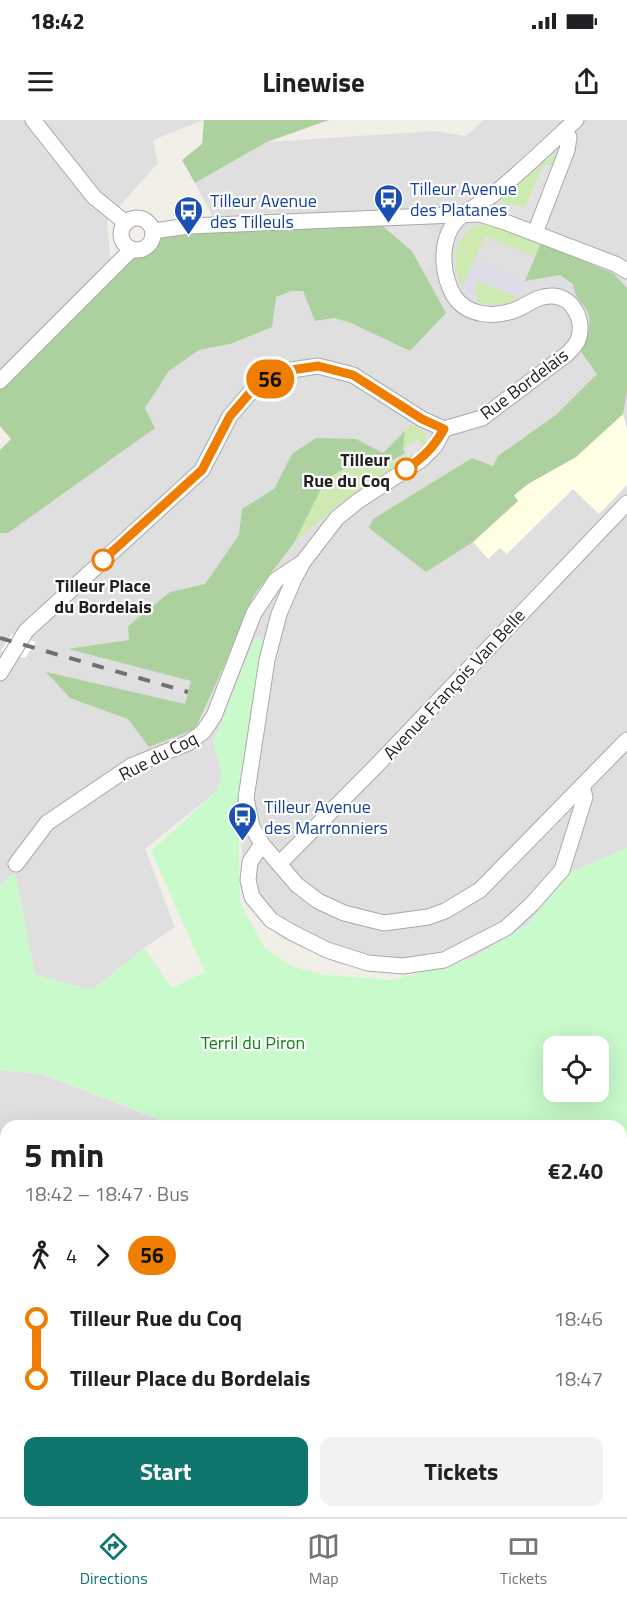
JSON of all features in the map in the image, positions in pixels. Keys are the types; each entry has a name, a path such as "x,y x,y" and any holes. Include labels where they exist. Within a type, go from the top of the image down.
{"street":[{"path":"33,120 94,197 126,223"},
{"name":"Rue Bordelais","path":"444,429 482,418 567,354 578,342 580,326 577,312 570,303 554,295 540,297 516,310 495,316 470,311 455,297 445,272 444,252 450,230 463,214 491,195 576,120"},
{"path":"535,233 567,150 569,137 564,131"},
{"path":"153,231 189,226 480,214 615,264 627,271"},
{"path":"135,218 140,218 149,224 153,231 153,239 147,247 142,249 132,249 122,237 126,223 135,218"},
{"path":"0,381 132,249"},
{"path":"0,673 26,631 202,470 230,416 255,387 285,371 318,366 353,375 422,419 444,429 435,446 421,460 358,501 337,518 303,562 279,614 267,660 246,798 252,827 262,844 297,885 318,901 344,913 384,923 428,917 445,911 480,890 627,740"},
{"name":"Avenue François Van Belle","path":"280,863 385,757 627,503"},
{"name":"Rue du Coq","path":"16,864 47,823 131,766 188,743 203,732 214,716 254,613 276,580 303,562"},
{"path":"262,844 250,862 248,879 252,897 271,920 327,950 368,963 403,966 444,960 506,928 532,904 562,870 585,796 582,786"}],"shaded area":[{"path":"0,120 204,120 153,140 158,163 107,220 112,276 0,388"},
{"path":"484,120 627,120 627,848 571,872 528,924 472,959 388,973 339,964 281,938 252,909 242,858 239,796 265,640 213,742 222,772 217,791 145,849 175,927 144,948 92,990 35,975 15,873 0,885 0,533 8,533 155,427 145,408 169,371 199,350 230,344 273,310 276,297 291,291 303,291 315,321 334,318 351,323 410,350 383,226 220,230 195,183 267,142 435,131 466,136"},
{"path":"547,164 555,167 533,219 523,221 505,213 510,203 525,208 541,169"},
{"path":"419,224 429,229 434,245 432,263 424,272 412,251 383,226"},
{"path":"474,260 525,281 518,297 477,281 475,301 462,288"},
{"path":"623,414 627,429 627,485 599,514 573,489 507,554 500,548 488,559 473,542 518,501 514,496 528,484 576,457"},
{"path":"418,439 424,447 408,457 403,449"},
{"path":"0,1070 42,1074 158,1119 158,1120 0,1120"}],"green space":[{"path":"204,120 329,120 267,142 195,183 182,160 202,144"},
{"path":"555,153 557,156 555,167 541,169 525,209 510,203 505,213 501,207 503,198"},
{"path":"492,223 541,243 536,257 485,236 462,288 456,266 458,245 470,230"},
{"path":"383,226 412,251 446,313 410,351 351,323 334,318 315,321 303,291 291,291 276,297 272,327 230,344 199,350 169,371 145,408 155,428 8,533 0,533 0,450 11,439 0,426 0,388 131,257 150,255 162,237 220,230"},
{"path":"541,243 614,274 627,288 627,391 623,414 576,457 528,484 514,495 518,501 473,542 426,572 369,528 373,519 472,458 493,466 498,456 557,414 597,374 581,352 589,320 573,284 560,275 525,281"},
{"path":"477,281 518,297 508,303 498,305 476,301"},
{"path":"411,425 422,429 426,437 424,447 403,449 405,431"},
{"path":"405,431 403,449 405,453 393,460 358,461 326,479 294,543 254,595 195,729 149,747 128,719 70,698 46,672 185,704 191,681 68,649 129,640 128,626 170,592 205,584 239,535 242,509 274,489 292,454 316,438 356,439 383,453"},
{"path":"393,460 396,465 339,503 294,543 326,479 358,461"},
{"name":"Terril du Piron","path":"255,638 265,639 238,801 240,903 265,948 293,967 326,975 392,980 472,959 528,924 571,872 627,848 627,1120 157,1120 157,1118 43,1074 0,1070 0,885 15,873 35,975 92,990 144,948 172,988 205,972 151,851 217,791 222,772 213,742"}],"pier":[{"path":"12,634 36,642 25,658 1,651"}],"railway":[{"path":"0,638 188,692"}],"bus line":[{"name":"56","path":"103,560 202,470 230,416 255,387 285,371 318,366 353,375 422,419 444,429 435,446 421,460 406,469"}],"place":[{"name":"Tilleur Avenue des Platanes","path":"389,224"},
{"name":"Tilleur Avenue des Tilleuls","path":"189,236"},
{"name":"Tilleur Rue du Coq","path":"406,469"},
{"name":"Tilleur Place du Bordelais","path":"103,560"},
{"name":"Tilleur Avenue des Marronniers","path":"243,842"}]}
